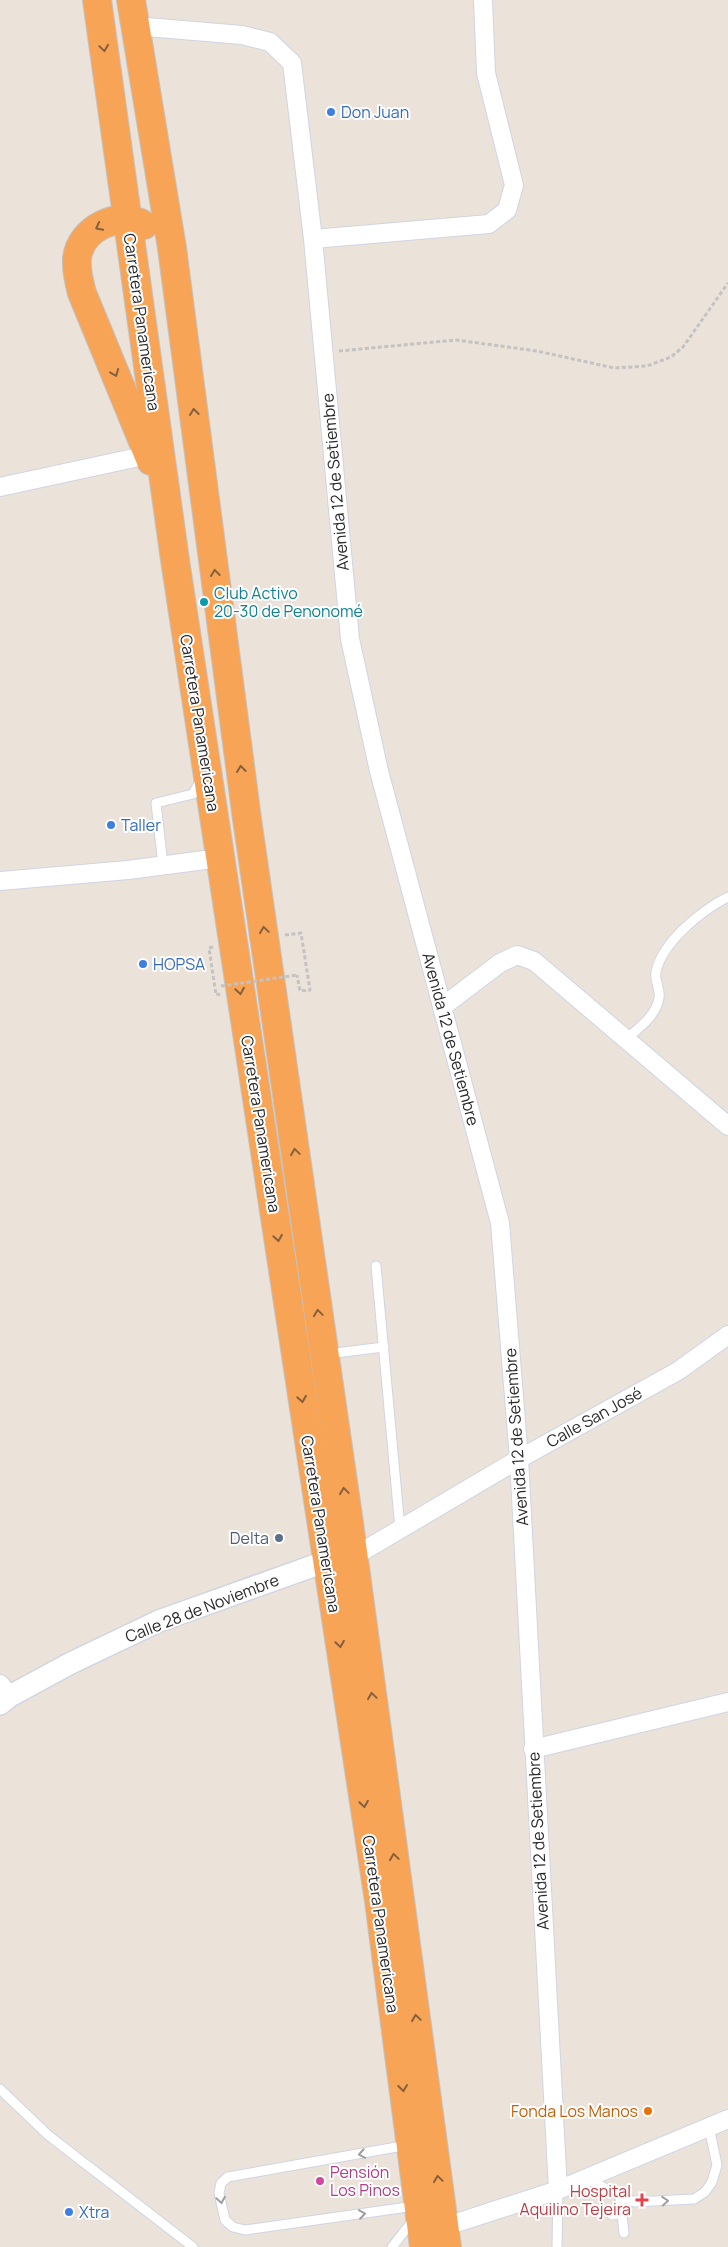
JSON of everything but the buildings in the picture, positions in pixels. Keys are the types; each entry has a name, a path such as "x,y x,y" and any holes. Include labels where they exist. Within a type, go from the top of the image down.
{"highway":[{"name":"Carretera Panamericana","path":"97,0 220,858 379,1901 424,2247"},
{"name":"Carretera Panamericana","path":"133,13 172,248 247,819 349,1523 440,2240"},
{"path":"169,512 148,455 82,293 77,268 77,256 88,234 107,223 128,220 148,227 172,248"},
{"path":"220,858 230,854 236,847 247,819"},
{"path":"327,1561 341,1549 349,1523"},
{"path":"418,2207 435,2224 440,2240"}],"street":[{"path":"313,239 489,224 507,210 514,185 486,74 483,0"},
{"name":"Avenida 12 de Setiembre","path":"133,13 270,42 292,63 313,239 350,638 380,771 500,1223 519,1459 558,2190"},
{"path":"0,487 148,455"},
{"path":"0,881 220,858"},
{"path":"442,1007 500,963 517,955 534,961 728,1126"},
{"name":"Calle San José","path":"353,1557 519,1459 678,1371 728,1335"},
{"name":"Calle 28 de Noviembre","path":"3,1694 158,1621 327,1561"},
{"path":"533,1749 728,1702"},
{"path":"440,2240 728,2119"}],"lane":[{"path":"163,865 156,803 192,794 207,770"},
{"path":"626,1039 648,1020 660,998 656,974 662,955 708,906 728,897"},
{"path":"376,1266 400,1529"},
{"path":"324,1354 384,1348"},
{"path":"0,2090 48,2135 193,2247"},
{"path":"587,2178 634,2202 694,2199 705,2192 712,2182 716,2164 709,2127"},
{"path":"410,2145 228,2178 221,2183 219,2193 225,2220 233,2227 245,2230 418,2207"},
{"path":"558,2190 558,2247"},
{"path":"620,2196 624,2233"},
{"path":"392,2247 418,2207"},
{"path":"612,2215 622,2214"}],"path":[{"path":"323,353 396,344 456,340 537,351 614,368 647,366 671,357 683,347 728,283"},
{"path":"221,986 297,975 300,991 310,990 301,932"}],"place":[{"name":"Don Juan","path":"331,112"},
{"name":"Club Activo 20-30 de Penonomé","path":"204,602"},
{"name":"Taller","path":"111,825"},
{"name":"HOPSA","path":"143,964"},
{"name":"Delta","path":"279,1538"},
{"name":"Fonda Los Manos","path":"648,2111"},
{"name":"Pensión Los Pinos","path":"320,2181"},
{"name":"Hospital Aquilino Tejeira","path":"642,2200"},
{"name":"Xtra","path":"69,2212"}]}
